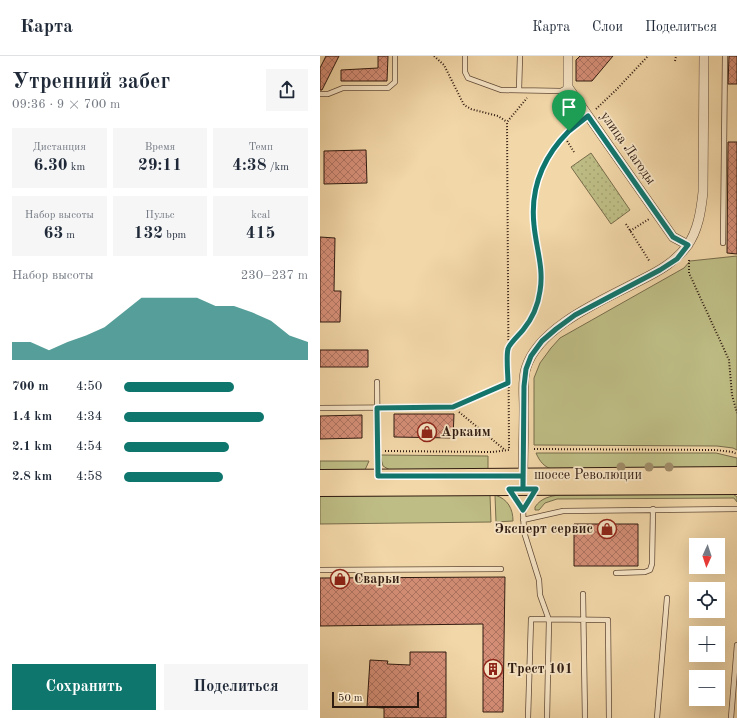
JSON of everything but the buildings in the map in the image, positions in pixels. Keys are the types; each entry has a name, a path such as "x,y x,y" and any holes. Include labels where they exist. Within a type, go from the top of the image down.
{"main road":[{"name":"шоссе Революции","path":"320,489 509,489 528,484 737,474"},
{"name":"шоссе Революции","path":"320,477 378,476 528,484 737,487"}],"street":[{"path":"568,56 568,86"},
{"path":"528,484 524,386 526,369 531,356 542,341 575,315 660,270 677,259 688,245 696,230 701,212 703,192 704,56"},
{"name":"улица Лагоды","path":"568,86 673,237 688,245"}],"lane":[{"path":"320,94 328,94 343,88 388,88 395,82 396,56"},
{"path":"465,56 464,72 468,78 501,90 561,91 568,86"},
{"path":"519,90 520,56"},
{"path":"722,243 725,56"},
{"path":"377,382 378,476"},
{"path":"320,408 453,407"},
{"path":"528,484 523,510 524,532 539,580 540,595 549,620 547,718"},
{"path":"509,489 523,510"},
{"path":"616,573 645,572 650,570 652,564 653,509"},
{"path":"523,520 563,511 737,509"},
{"path":"320,570 501,569"},
{"path":"583,594 585,718"},
{"path":"657,718 667,598"},
{"path":"528,718 531,619 608,620 609,718"},
{"path":"731,718 737,645"}],"path":[{"path":"434,56 444,65 464,105 471,109 498,116 507,122"},
{"path":"508,349 532,317 540,292 542,268 534,225 533,207 541,168 548,155 564,136 616,90 648,56"},
{"path":"675,61 676,56"},
{"path":"378,451 492,452 509,450 507,122 533,90"},
{"path":"564,136 574,152"},
{"path":"630,231 657,214"},
{"path":"626,224 650,262"},
{"path":"688,245 689,273 729,360 732,395 737,413"},
{"path":"505,450 453,407 508,383"},
{"path":"534,449 716,450 737,454"}],"shaded area":[{"path":"591,153 630,210 611,224 571,167"},
{"path":"737,256 737,450 717,446 534,445 534,378 540,363 560,338 684,268 690,261"},
{"path":"536,453 716,453 737,458 737,469 554,470 543,464"},
{"path":"380,455 488,456 488,470 393,471 383,466"},
{"path":"320,461 369,461 365,470 361,471 320,471"},
{"path":"733,494 737,497 737,502 734,498 557,499 545,503 539,510 535,510 537,504 543,500 560,495"},
{"path":"490,495 491,522 320,524 320,496"},
{"path":"495,495 503,499 509,505 512,512 513,521 496,522"}],"place":[{"name":"Аркаим","path":"427,432"},
{"name":"Эксперт сервис","path":"607,529"},
{"name":"Сварьи","path":"340,579"},
{"name":"Трест 101","path":"493,669"}],"route":[{"path":"569,131 548,155 541,168 536,187 533,207 534,225 542,268 542,279 540,292 532,317 508,349 508,383 453,407 377,408 378,476 523,476 523,489 536,489 523,510 509,489 523,489 524,386 526,369 531,356 542,341 575,315 660,270 677,259 688,245 673,237 588,116 569,131"}]}
